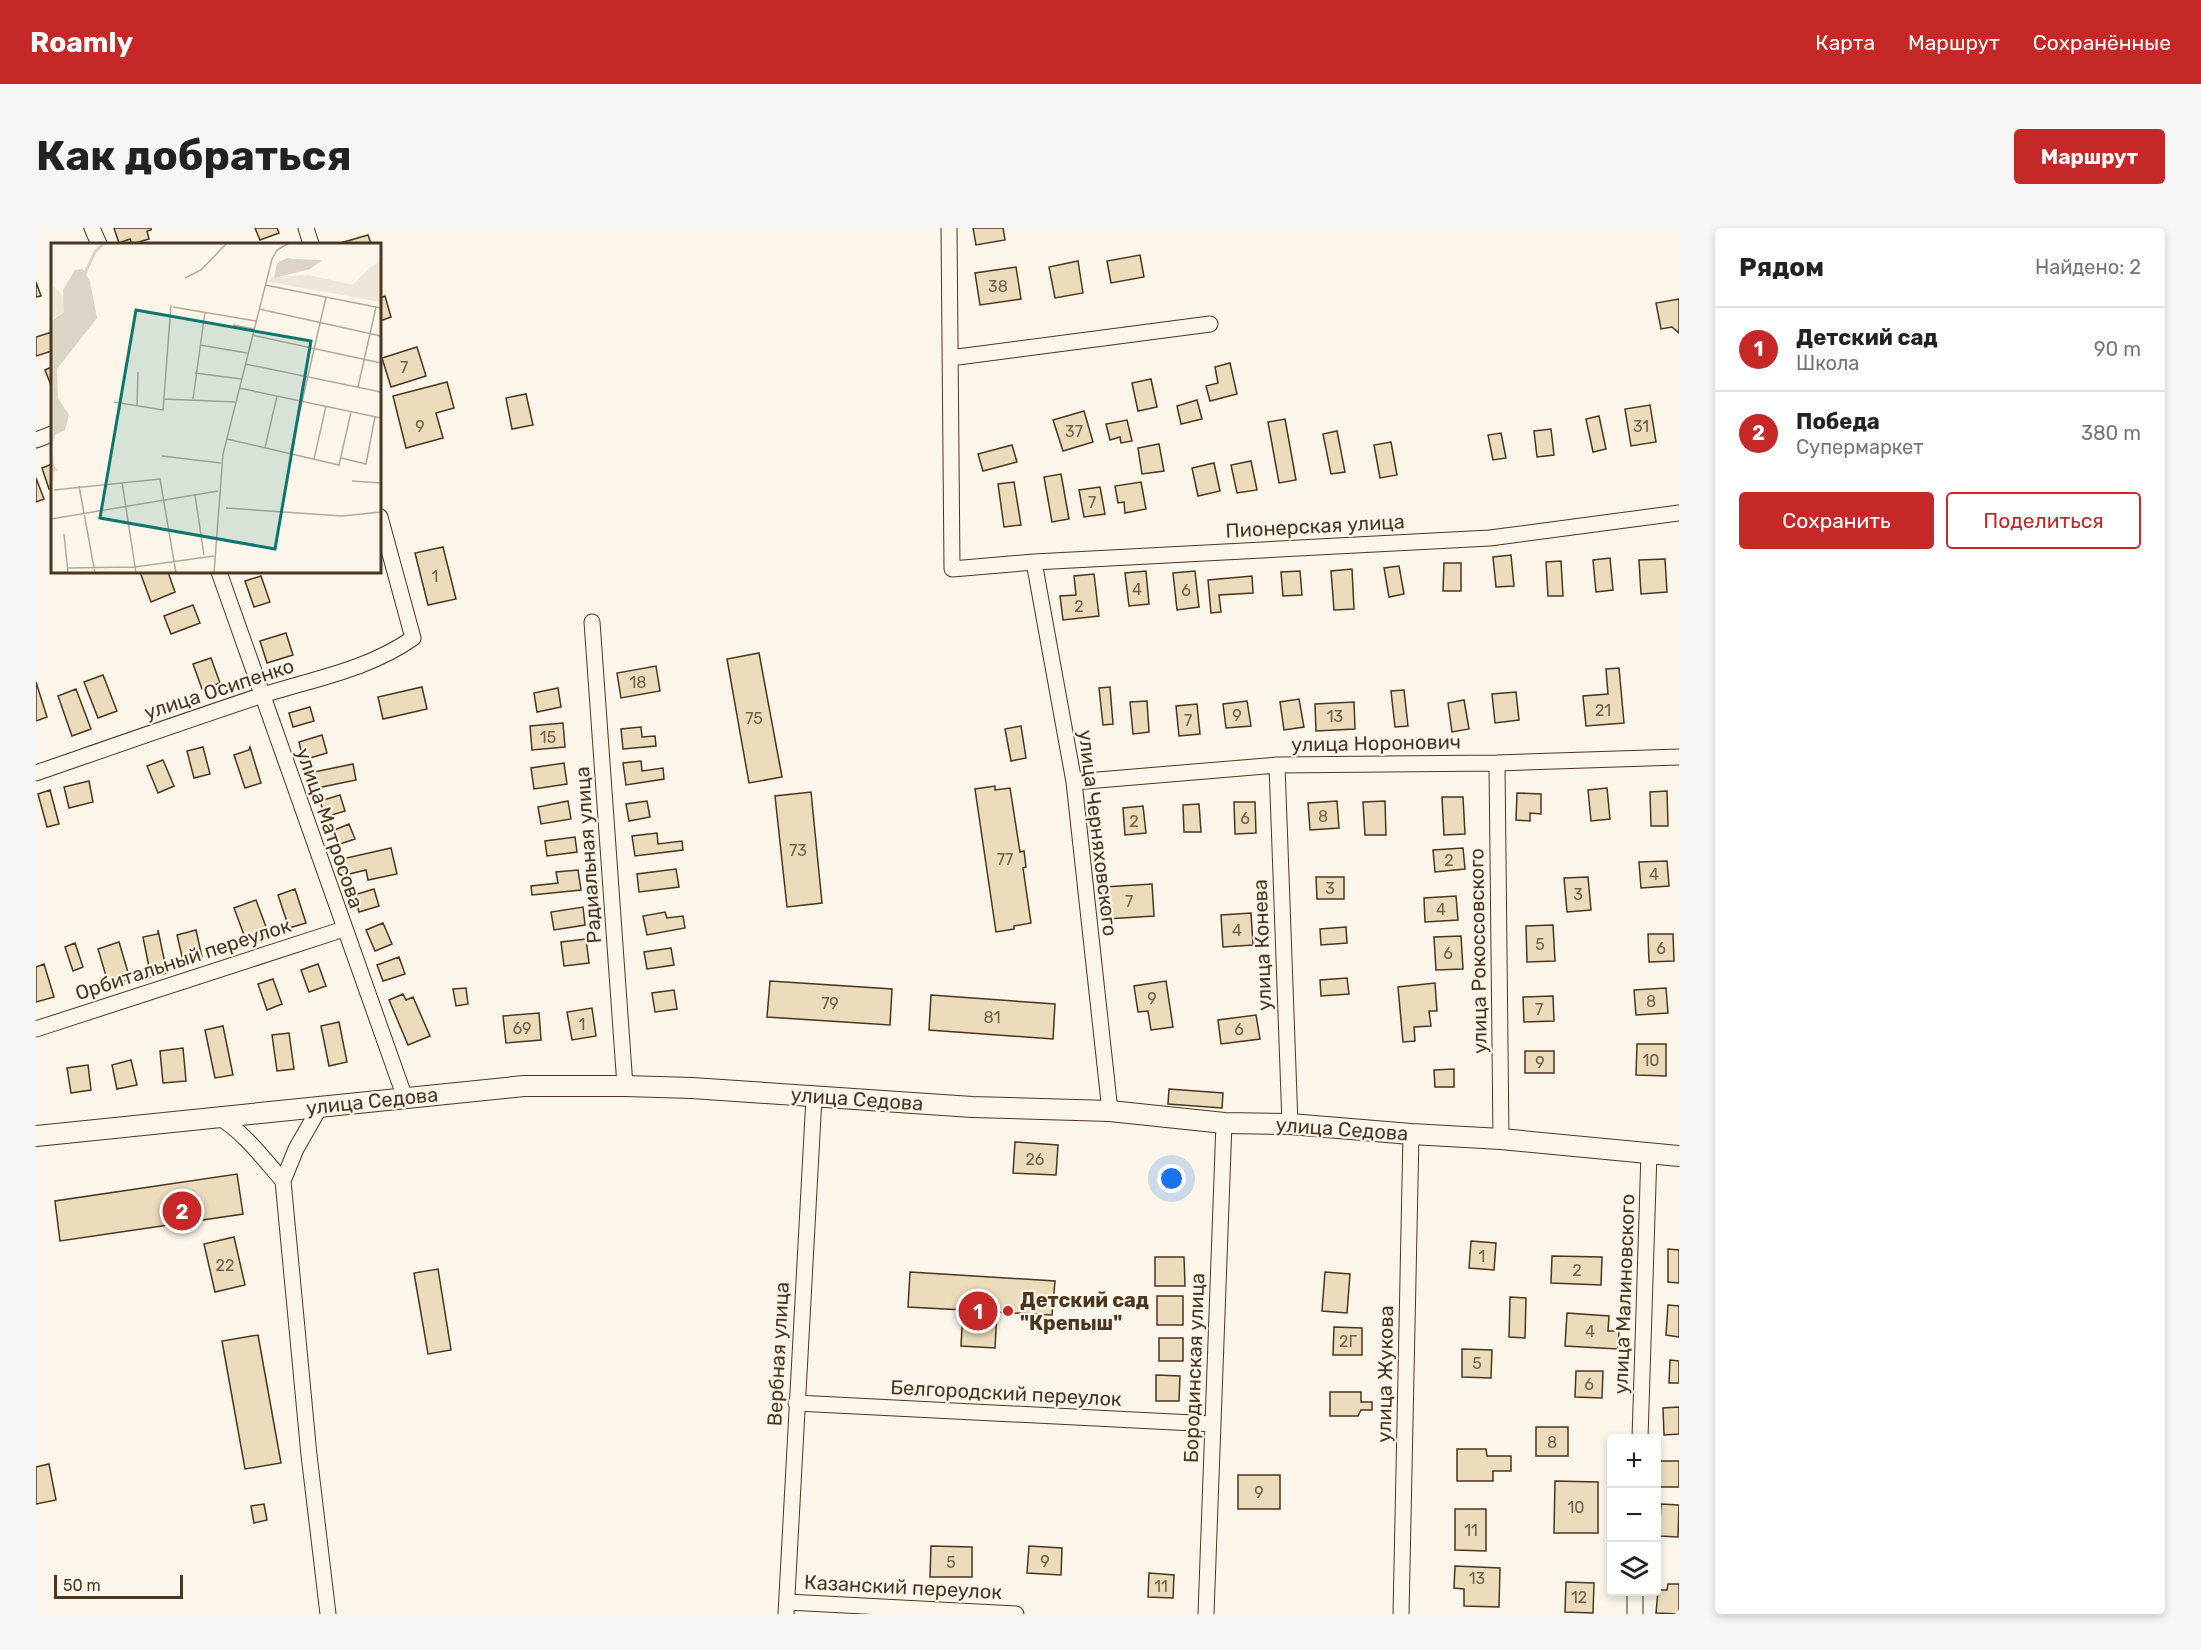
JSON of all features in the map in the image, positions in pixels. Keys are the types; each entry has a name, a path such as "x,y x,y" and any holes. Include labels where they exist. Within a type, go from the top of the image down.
{"street":[{"path":"92,228 99,243"},
{"path":"306,228 310,243"},
{"path":"949,228 950,358 1210,324"},
{"name":"Пионерская улица","path":"950,358 952,569 1034,562 1490,538 1679,513"},
{"path":"36,440 51,434"},
{"name":"улица Осипенко","path":"36,773 392,653 412,638 381,521"},
{"name":"улица Черняховского","path":"1034,562 1074,782 1110,1111"},
{"name":"улица Матросова","path":"219,573 405,1098"},
{"name":"Радиальная улица","path":"592,622 625,1086"},
{"name":"улица Норонович","path":"1074,782 1277,765 1497,763 1679,757"},
{"name":"улица Рокоссовского","path":"1497,763 1501,1139"},
{"name":"улица Конева","path":"1277,765 1290,1124"},
{"name":"Орбитальный переулок","path":"36,1029 344,929"},
{"name":"улица Седова","path":"36,1136 524,1086 625,1086 692,1088 972,1107 1110,1111 1224,1123 1290,1124 1501,1139 1679,1156"},
{"name":"Вербная улица","path":"787,1608 796,1403 814,1097"},
{"path":"320,1107 296,1149 283,1181 309,1455 327,1614"},
{"path":"217,1116 229,1123 252,1144 283,1181"},
{"name":"Бородинская улица","path":"1206,1614 1224,1123"},
{"name":"улица Жукова","path":"1401,1614 1411,1134"},
{"name":"улица Малиновского","path":"1640,1434 1649,1152"},
{"name":"Белгородский переулок","path":"796,1403 1213,1424"},
{"path":"1635,1596 1635,1614"},
{"name":"Казанский переулок","path":"787,1608 1016,1614"}],"building":[{"path":"114,228 151,228 147,231 149,239 132,243 130,239 119,243"},
{"path":"255,228 277,228 279,233 260,240"},
{"path":"973,228 1003,228 1005,240 976,245"},
{"path":"368,235 371,243 340,243"},
{"path":"1140,255 1144,277 1111,283 1107,261"},
{"path":"1078,261 1083,293 1055,298 1049,267"},
{"path":"1016,267 1021,299 980,305 975,273"},
{"path":"36,282 41,296 36,297"},
{"path":"385,296 391,317 381,321 381,298"},
{"path":"1679,299 1679,333 1672,327 1661,329 1656,303"},
{"path":"51,332 51,351 36,356 36,337"},
{"path":"417,347 426,376 391,387 382,358"},
{"path":"1230,363 1237,394 1210,401 1206,386 1218,383 1215,367"},
{"path":"51,367 51,385 45,370"},
{"path":"1151,379 1157,407 1138,411 1132,383"},
{"path":"447,382 454,408 436,413 443,438 406,448 393,396"},
{"path":"526,394 533,425 512,429 506,398"},
{"path":"1197,400 1202,419 1181,424 1177,406"},
{"path":"1650,405 1656,442 1631,446 1625,409"},
{"path":"1084,411 1093,442 1063,451 1053,420"},
{"path":"1599,416 1606,449 1593,452 1586,419"},
{"path":"1285,419 1296,480 1279,483 1268,422"},
{"path":"1127,420 1132,441 1121,443 1120,437 1110,440 1106,424"},
{"path":"1551,429 1554,455 1537,457 1534,431"},
{"path":"1337,431 1345,472 1331,474 1323,434"},
{"path":"1501,433 1506,458 1493,460 1488,435"},
{"path":"1391,442 1397,475 1380,478 1374,445"},
{"path":"1159,444 1164,471 1142,474 1138,448"},
{"path":"1012,445 1017,462 983,471 978,454"},
{"path":"1251,461 1257,490 1237,493 1231,465"},
{"path":"1214,463 1220,491 1198,496 1192,468"},
{"path":"51,464 51,488 49,489 42,468"},
{"path":"1061,474 1069,519 1052,522 1044,477"},
{"path":"36,478 44,499 36,502"},
{"path":"1014,482 1021,525 1004,527 998,484"},
{"path":"1141,482 1146,509 1125,513 1124,502 1118,503 1115,486"},
{"path":"1100,487 1105,514 1084,517 1079,490"},
{"path":"443,547 456,599 428,605 415,553"},
{"path":"1511,555 1514,586 1496,587 1493,557"},
{"path":"1610,558 1613,590 1596,592 1593,560"},
{"path":"1665,559 1667,592 1641,594 1639,560"},
{"path":"1561,561 1563,596 1548,596 1546,562"},
{"path":"1444,563 1461,563 1461,591 1443,591"},
{"path":"1399,566 1404,594 1389,597 1384,568"},
{"path":"1352,569 1354,609 1334,610 1331,571"},
{"path":"1146,571 1149,604 1129,606 1125,573"},
{"path":"1195,571 1199,607 1177,610 1173,573"},
{"path":"1300,571 1302,595 1283,596 1281,572"},
{"path":"140,573 168,573 175,592 151,602"},
{"path":"1094,574 1099,616 1063,620 1060,596 1076,595 1074,576"},
{"path":"261,576 270,602 254,607 245,581"},
{"path":"1252,576 1253,593 1219,595 1221,612 1211,613 1208,580"},
{"path":"193,605 200,623 171,634 164,616"},
{"path":"286,633 293,655 267,663 260,641"},
{"path":"759,653 782,777 749,783 727,659"},
{"path":"211,658 220,683 202,689 193,664"},
{"path":"656,666 660,691 621,698 617,673"},
{"path":"1619,668 1624,723 1586,726 1583,696 1608,694 1606,669"},
{"path":"103,675 117,711 98,718 84,682"},
{"path":"36,682 47,717 36,721"},
{"path":"422,687 427,709 383,719 378,697"},
{"path":"1110,687 1113,724 1103,725 1099,688"},
{"path":"558,688 561,707 537,712 534,693"},
{"path":"76,689 91,729 72,736 58,696"},
{"path":"1404,690 1408,726 1395,727 1391,691"},
{"path":"1516,692 1519,720 1495,723 1492,694"},
{"path":"1299,699 1304,727 1284,730 1280,702"},
{"path":"1464,700 1469,729 1452,732 1448,703"},
{"path":"1147,701 1149,732 1133,734 1130,702"},
{"path":"1247,701 1251,726 1226,728 1223,704"},
{"path":"1354,702 1355,729 1316,731 1315,704"},
{"path":"1197,704 1200,734 1179,736 1176,706"},
{"path":"310,707 314,721 293,727 289,713"},
{"path":"563,723 565,747 532,750 530,726"},
{"path":"1021,726 1026,758 1011,761 1005,729"},
{"path":"641,727 642,737 655,736 656,746 623,749 621,729"},
{"path":"322,735 327,753 303,760 299,742"},
{"path":"203,747 210,774 194,778 187,751"},
{"path":"250,747 261,783 245,788 234,755 249,750"},
{"path":"163,760 174,786 158,793 147,766"},
{"path":"641,761 642,771 663,768 664,779 626,785 623,763"},
{"path":"564,763 567,784 534,789 531,768"},
{"path":"353,764 356,780 312,789 309,773"},
{"path":"89,781 93,802 69,808 64,787"},
{"path":"995,786 995,790 1010,788 1020,852 1024,851 1026,867 1023,868 1031,923 996,932 975,789"},
{"path":"1607,788 1610,819 1591,821 1588,790"},
{"path":"50,790 59,824 47,827 38,794"},
{"path":"1667,791 1668,826 1651,826 1650,792"},
{"path":"811,792 822,903 787,907 775,796"},
{"path":"1517,793 1541,794 1541,814 1530,813 1530,821 1516,820"},
{"path":"340,795 345,811 325,817 320,801"},
{"path":"1442,797 1463,797 1465,834 1444,835"},
{"path":"568,801 571,819 541,824 538,807"},
{"path":"647,801 650,817 629,821 626,804"},
{"path":"1337,801 1339,828 1310,830 1308,803"},
{"path":"1385,801 1386,835 1365,835 1363,802"},
{"path":"1234,802 1255,802 1256,833 1235,834"},
{"path":"1199,804 1201,832 1184,832 1183,805"},
{"path":"1143,806 1146,833 1125,835 1123,808"},
{"path":"349,824 355,839 337,845 332,831"},
{"path":"657,833 658,844 682,841 683,850 635,856 632,836"},
{"path":"575,837 577,852 547,856 545,841"},
{"path":"391,848 397,874 368,880 366,870 345,875 342,859"},
{"path":"1463,848 1465,869 1435,872 1433,850"},
{"path":"1667,861 1669,886 1641,888 1639,862"},
{"path":"676,869 679,887 639,892 637,874"},
{"path":"578,870 581,890 532,895 531,886 558,883 556,872"},
{"path":"1316,877 1344,877 1344,899 1317,899"},
{"path":"1588,877 1591,910 1567,912 1564,878"},
{"path":"1152,884 1154,916 1106,919 1104,887"},
{"path":"295,889 306,923 289,928 278,895"},
{"path":"374,889 379,906 359,912 354,895"},
{"path":"1456,896 1458,920 1425,922 1424,898"},
{"path":"256,900 269,935 247,943 234,908"},
{"path":"583,907 585,925 554,930 551,912"},
{"path":"665,912 667,918 683,916 685,928 647,935 643,916"},
{"path":"1251,913 1253,945 1223,947 1221,915"},
{"path":"383,923 392,944 375,951 366,930"},
{"path":"1553,925 1555,961 1527,962 1526,926"},
{"path":"1346,927 1347,943 1321,945 1320,929"},
{"path":"158,930 167,973 151,977 143,937 158,934"},
{"path":"196,930 202,957 183,961 177,935"},
{"path":"1648,934 1673,934 1674,961 1649,962"},
{"path":"1461,936 1463,969 1436,970 1434,937"},
{"path":"586,939 589,963 564,966 561,942"},
{"path":"119,942 130,979 109,986 98,949"},
{"path":"75,943 83,967 73,971 65,947"},
{"path":"671,948 674,965 647,969 644,952"},
{"path":"399,957 405,974 383,981 377,965"},
{"path":"44,964 54,997 36,1002 36,967"},
{"path":"318,964 326,986 309,992 301,970"},
{"path":"1347,978 1349,994 1321,996 1320,980"},
{"path":"273,979 282,1004 267,1010 258,984"},
{"path":"770,981 892,989 890,1025 767,1017"},
{"path":"1166,981 1173,1027 1151,1030 1148,1011 1138,1012 1134,986"},
{"path":"1435,983 1437,1011 1429,1011 1431,1026 1414,1027 1415,1041 1403,1042 1398,987"},
{"path":"466,988 468,1004 456,1006 453,989"},
{"path":"1666,988 1668,1013 1636,1015 1634,990"},
{"path":"674,990 677,1009 655,1012 652,993"},
{"path":"403,994 406,1000 413,997 430,1036 408,1045 389,1000"},
{"path":"931,995 1055,1004 1053,1039 929,1030"},
{"path":"1553,996 1554,1021 1524,1022 1523,997"},
{"path":"592,1008 596,1036 572,1040 567,1012"},
{"path":"539,1013 541,1040 506,1043 503,1016"},
{"path":"1256,1015 1260,1039 1221,1044 1218,1020"},
{"path":"339,1022 347,1062 329,1066 321,1026"},
{"path":"223,1026 233,1075 215,1078 205,1030"},
{"path":"289,1033 294,1069 277,1071 272,1035"},
{"path":"1637,1044 1666,1044 1666,1076 1636,1075"},
{"path":"183,1048 186,1081 163,1083 160,1051"},
{"path":"1525,1051 1554,1051 1554,1073 1525,1073"},
{"path":"131,1060 137,1085 117,1089 112,1065"},
{"path":"88,1065 91,1090 71,1093 67,1068"},
{"path":"1454,1069 1454,1087 1435,1087 1434,1070"},
{"path":"1169,1089 1223,1093 1222,1108 1168,1104"},
{"path":"1015,1142 1058,1145 1056,1175 1013,1173"},
{"path":"237,1174 243,1214 60,1241 55,1201"},
{"path":"234,1237 245,1285 215,1292 204,1244"},
{"path":"1471,1241 1496,1243 1494,1270 1469,1268"},
{"path":"1668,1249 1679,1250 1679,1283 1668,1282"},
{"path":"1552,1256 1602,1257 1601,1285 1551,1283"},
{"path":"1155,1257 1184,1257 1185,1286 1155,1286"},
{"path":"438,1269 451,1350 428,1354 414,1273"},
{"name":"Детский сад \"Крепыш\"","path":"910,1272 1055,1281 1052,1315 997,1312 995,1348 961,1346 963,1310 908,1307"},
{"path":"1325,1272 1350,1274 1347,1313 1322,1311"},
{"path":"1157,1296 1183,1296 1183,1325 1157,1325"},
{"path":"1510,1297 1526,1298 1525,1338 1509,1337"},
{"path":"1668,1305 1679,1306 1679,1337 1666,1335"},
{"path":"1567,1313 1609,1316 1608,1331 1619,1331 1618,1349 1565,1346"},
{"path":"1334,1327 1362,1328 1362,1355 1333,1355"},
{"path":"258,1335 281,1463 245,1469 222,1341"},
{"path":"1159,1338 1183,1338 1183,1361 1159,1361"},
{"path":"1462,1349 1492,1350 1491,1378 1462,1377"},
{"path":"1670,1360 1679,1361 1679,1383 1669,1383"},
{"path":"1576,1371 1603,1371 1602,1398 1575,1397"},
{"path":"1156,1375 1180,1376 1179,1401 1156,1401"},
{"path":"1330,1392 1361,1392 1361,1402 1372,1402 1372,1410 1361,1410 1358,1416 1330,1416"},
{"path":"1679,1407 1679,1434 1664,1435 1663,1408"},
{"path":"1536,1427 1568,1427 1568,1456 1536,1456"},
{"path":"1457,1449 1486,1449 1487,1456 1511,1456 1511,1471 1493,1471 1493,1481 1457,1481"},
{"path":"1661,1461 1679,1461 1679,1487 1661,1487"},
{"path":"49,1464 56,1500 36,1504 36,1467"},
{"path":"1238,1475 1280,1475 1280,1509 1238,1509"},
{"path":"1555,1481 1598,1482 1598,1533 1554,1533"},
{"path":"264,1504 267,1520 254,1523 251,1506"},
{"path":"1661,1504 1679,1505 1678,1537 1661,1536"},
{"path":"1455,1509 1486,1509 1486,1551 1455,1550"},
{"path":"931,1546 972,1547 972,1577 930,1577"},
{"path":"1029,1546 1062,1548 1061,1575 1027,1573"},
{"path":"1455,1566 1500,1568 1499,1607 1464,1606 1464,1589 1454,1588"},
{"path":"1149,1573 1174,1575 1173,1598 1148,1597"},
{"path":"1566,1582 1594,1583 1593,1613 1565,1612"},
{"path":"1668,1584 1679,1584 1679,1614 1656,1613 1657,1596 1661,1596 1661,1590 1667,1590"}],"place":[{"name":"Победа","path":"182,1211"},
{"name":"Детский сад","path":"978,1311"},
{"name":"Детский сад \"Крепыш\"","path":"1008,1311"}]}
